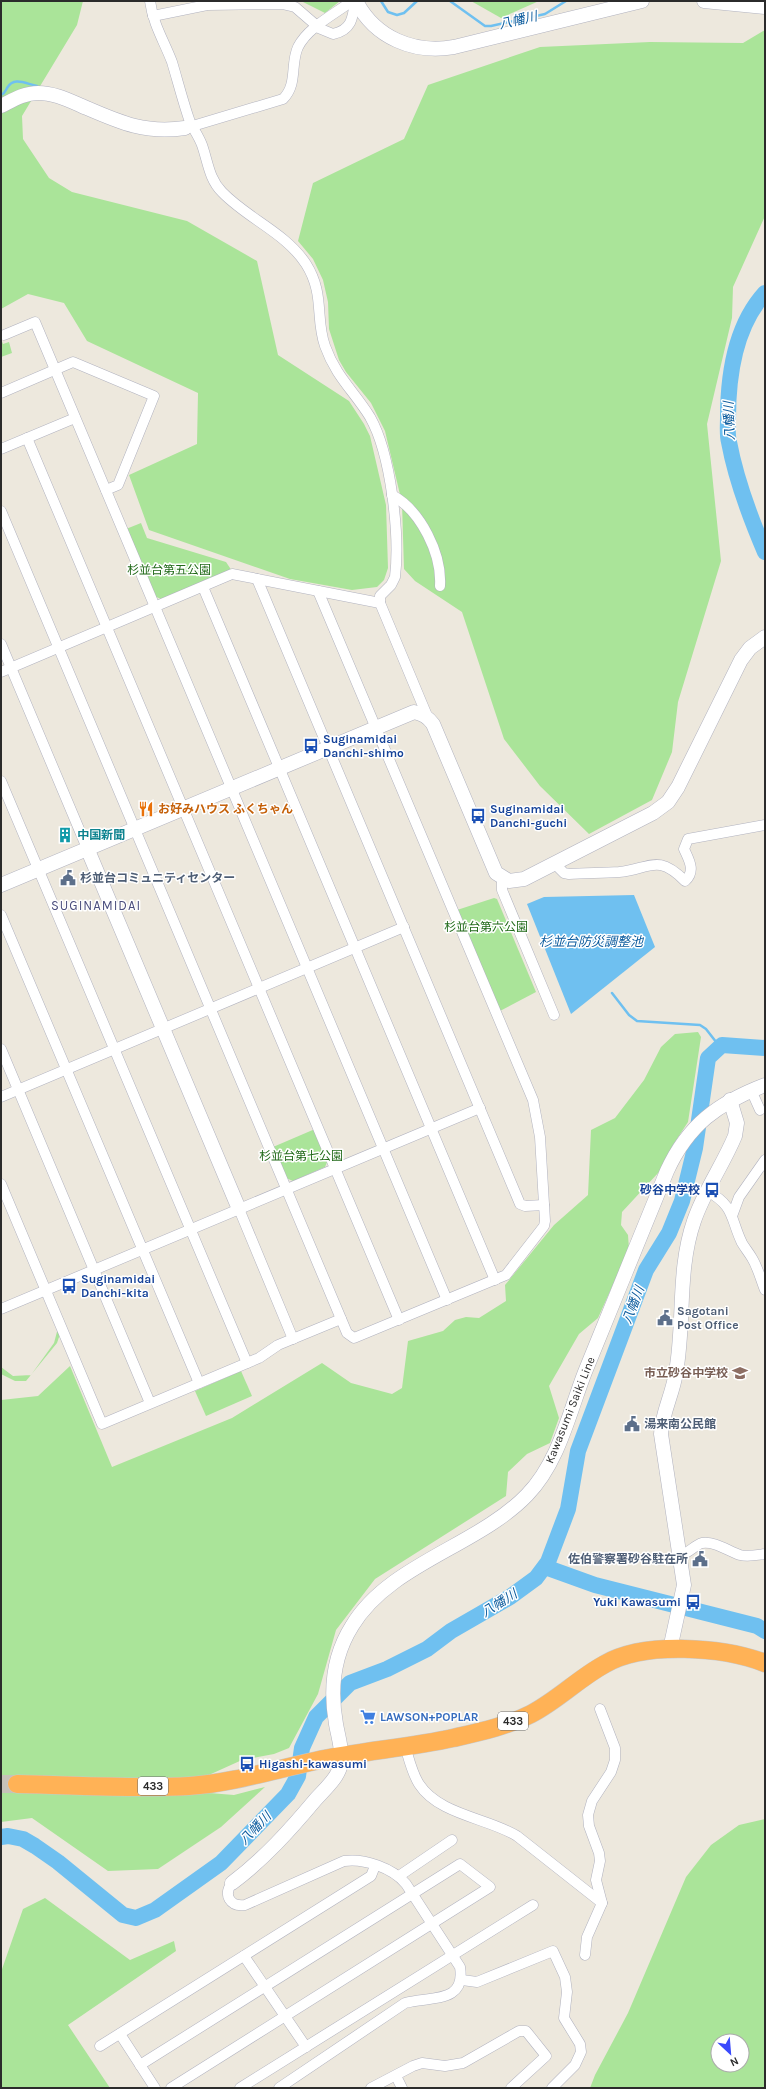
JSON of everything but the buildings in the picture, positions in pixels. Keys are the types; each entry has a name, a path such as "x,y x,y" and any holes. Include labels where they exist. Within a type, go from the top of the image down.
{"highway":[{"name":"433","path":"18,1784 189,1786 231,1780 319,1760 454,1737 516,1720 544,1707 594,1671 614,1659 635,1652 670,1649 734,1654 765,1662"}],"street":[{"path":"150,1 153,16 170,57 189,127 200,140 208,170 216,186 293,248 311,273 320,303 321,330 325,346 339,376 372,420 381,448 395,513 396,569 391,585 380,596 380,603 492,867 502,878 516,881 653,813 668,802 678,787 742,660 750,648 765,637"},
{"path":"153,16 207,5 282,4 295,7 317,27 334,34 347,29 351,23 355,1"},
{"path":"355,1 370,22 386,35 404,44 434,49 454,47 642,1"},
{"path":"1,106 21,96 46,93 61,97 130,126 154,130 189,127 283,99 291,88 297,48 306,36 317,27 355,1"},
{"path":"704,1 765,7"},
{"path":"4,335 35,322 447,1300"},
{"path":"1,393 73,362 154,396 118,485 106,490"},
{"path":"1,449 75,418"},
{"path":"27,438 399,1320"},
{"path":"392,495 408,505 418,518 439,560 440,586"},
{"path":"1,511 347,1333 354,1338 508,1274 544,1226 544,1204 539,1131 533,1100 318,591"},
{"path":"1,672 232,574 380,603"},
{"path":"257,579 520,1204 525,1206 544,1204"},
{"path":"203,587 495,1280"},
{"path":"1,644 293,1339"},
{"path":"1,884 414,712 422,714 428,718"},
{"path":"1,780 247,1363"},
{"path":"554,863 564,873 570,874 621,872 652,864 666,866 685,880 690,877 692,868 684,849 688,839 765,825"},
{"path":"502,878 502,890 554,1015"},
{"path":"1,915 199,1383"},
{"path":"1,1097 404,927"},
{"path":"1,1049 150,1403"},
{"name":"Kawasumi Saiki Line","path":"341,1756 335,1717 333,1684 336,1663 345,1638 358,1616 371,1601 396,1581 509,1511 529,1493 545,1471 557,1446 584,1374 664,1179 681,1145 695,1128 714,1111 730,1100 765,1085"},
{"path":"751,1090 760,1110"},
{"path":"670,1649 684,1584 661,1434 662,1419 676,1374 679,1351 683,1269 693,1222 735,1136 736,1123 730,1100"},
{"path":"1,1309 480,1108"},
{"path":"732,1216 739,1197 765,1160"},
{"path":"1,1184 102,1424 247,1363 293,1339 342,1319"},
{"path":"707,1191 722,1199 732,1216 742,1242 753,1259 765,1290"},
{"path":"680,1555 688,1553 701,1544 712,1544 742,1555 754,1556 765,1554"},
{"path":"585,1955 587,1937 602,1903 596,1880 600,1861 599,1853 588,1826 588,1815 592,1801 612,1772 615,1760 615,1748 600,1709"},
{"path":"404,1746 419,1784 430,1796 472,1818 506,1829 602,1903"},
{"path":"279,2088 405,2002 419,1999 442,1998 455,1991 462,1980 460,1967 454,1955 413,1894 399,1876 375,1866 358,1860 344,1861 245,1905 237,1906 231,1902 227,1896 228,1889 232,1883 251,1869 283,1838 335,1776 339,1770 341,1756"},
{"path":"399,1876 452,1840"},
{"path":"140,2065 460,1864 490,1887 286,2017 171,2088"},
{"path":"100,2046 371,1876 375,1866"},
{"path":"240,2088 533,1905"},
{"path":"462,1980 476,1982 554,1951 565,1977 567,1992 564,2018 580,2044 581,2052 575,2065 552,2088"},
{"path":"244,1956 306,2047"},
{"path":"371,2088 413,2066 422,2063 445,2066 463,2063 519,2031 526,2031 546,2056 511,2088"},
{"path":"120,2034 155,2088"},
{"path":"396,2076 402,2088"}],"green space":[{"path":"1,1 83,1 77,25 22,116 23,139 49,178 72,192 187,221 257,261 278,355 349,401 364,424 370,436 386,505 388,568 384,580 377,587 352,590 290,579 149,530 129,475 197,444 198,393 87,341 64,303 28,294 1,309"},
{"path":"301,1 340,1 325,13"},
{"path":"471,1 539,1 501,18"},
{"path":"765,30 765,216 733,287 732,318 707,424 721,561 678,702 672,752 652,800 589,834 540,786 504,739 462,612 415,581 404,569 402,503 385,431 371,403 346,372 339,360 329,329 328,302 323,280 313,259 298,241 313,183 404,139 428,85 540,47 650,42 743,43"},
{"path":"1,339 3,344 9,342 12,353 1,357"},
{"name":"杉並台第五公園","path":"141,523 147,538 226,562 232,571 161,599 154,596 126,529"},
{"name":"杉並台第六公園","path":"494,898 497,899 536,992 500,1011 457,910"},
{"path":"698,1032 701,1037 688,1122 673,1145 659,1172 622,1212 621,1225 628,1235 629,1249 598,1318 579,1334 549,1386 559,1418 550,1443 527,1454 508,1472 506,1496 375,1579 336,1630 318,1694 289,1748 274,1754 242,1760 200,1779 197,1792 234,1795 265,1787 221,1827 158,1869 108,1871 32,1818 1,1822 1,1400 38,1396 70,1366 112,1467 232,1418 322,1363 351,1383 392,1394 402,1388 408,1341 443,1331 455,1320 466,1317 479,1318 506,1301 505,1285 554,1225 588,1195 591,1130 615,1118 644,1080 661,1047 675,1034"},
{"name":"杉並台第七公園","path":"315,1129 328,1160 325,1167 293,1181 286,1178 273,1147"},
{"path":"58,1328 60,1334 57,1343 32,1374 54,1343"},
{"path":"1,1367 13,1376 31,1375 26,1381 15,1381 1,1374"},
{"path":"241,1371 252,1396 206,1416 195,1391"},
{"path":"765,1819 765,2088 590,2088 595,2075 628,2013 686,1877 711,1845 739,1825"},
{"path":"45,1898 130,1960 174,1941 176,1951 68,2025 110,2088 1,2088 1,1972 23,1909"}],"water":[{"name":"杉並台防災調整池","path":"634,895 655,947 571,1014 527,904 544,897"}],"waterway":[{"name":"八幡川","path":"381,1 388,12 397,15 404,13 417,1"},
{"name":"八幡川","path":"450,1 485,26 545,14 566,1"},
{"path":"1,95 13,82 37,86"},
{"name":"八幡川","path":"765,293 755,306 740,336 732,368 728,402 728,439 732,456 749,512 765,552"},
{"path":"612,993 629,1015 637,1021 700,1025 706,1029 720,1047"},
{"name":"八幡川","path":"1,1837 8,1836 23,1839 35,1846 58,1862 123,1915 136,1918 155,1910 221,1863 288,1794 298,1776 302,1748 316,1717 350,1683 387,1669 427,1649 451,1631 510,1597 536,1578 548,1562 568,1509 578,1451 646,1270 669,1233 682,1201 695,1148 708,1058 722,1045 765,1048"},
{"path":"545,1567 595,1585 757,1626 765,1631"}],"tunnel":[{"path":"1,1784 17,1784"}],"place":[{"name":"Suginamidai Danchi-shimo","path":"311,746"},
{"name":"お好みハウス ふくちゃん","path":"146,809"},
{"name":"Suginamidai Danchi-guchi","path":"478,816"},
{"name":"中国新聞","path":"65,835"},
{"name":"杉並台コミュニティセンター","path":"68,878"},
{"name":"砂谷中学校","path":"712,1190"},
{"name":"Suginamidai Danchi-kita","path":"69,1286"},
{"name":"Sagotani Post Office","path":"665,1318"},
{"name":"市立砂谷中学校","path":"740,1373"},
{"name":"湯来南公民館","path":"632,1424"},
{"name":"佐伯警察署砂谷駐在所","path":"700,1559"},
{"name":"Yuki Kawasumi","path":"693,1602"},
{"name":"LAWSON+POPLAR","path":"368,1717"},
{"name":"Higashi-kawasumi","path":"247,1764"}],"district":[{"name":"SUGINAMIDAI","path":"96,905"}]}
